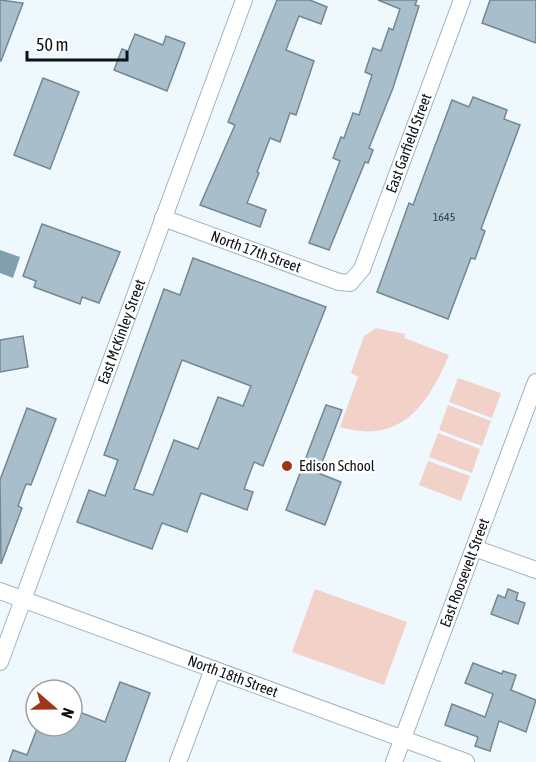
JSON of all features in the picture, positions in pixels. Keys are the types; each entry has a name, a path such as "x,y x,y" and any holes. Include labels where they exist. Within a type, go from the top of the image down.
{"street":[{"name":"East McKinley Street","path":"0,662 244,0"},
{"name":"East Garfield Street","path":"350,283 362,269 462,0"},
{"name":"North 17th Street","path":"163,218 339,282 350,283"},
{"name":"East Roosevelt Street","path":"394,762 536,382"},
{"path":"474,548 536,570"},
{"name":"North 18th Street","path":"0,591 466,762"},
{"path":"178,762 213,669"}],"shaded area":[{"path":"376,328 405,334 404,338 449,355 432,390 410,416 396,425 380,430 361,431 340,427 358,377 351,373 364,336"},
{"path":"458,378 501,393 492,418 449,402"},
{"path":"448,405 491,421 482,446 439,430"},
{"path":"438,433 480,449 472,473 429,457"},
{"path":"428,461 470,476 461,501 419,485"},
{"path":"315,589 407,622 384,685 292,652"}],"water":[{"path":"0,250 20,257 13,278 0,273"}],"building":[{"path":"0,0 23,3 1,61 0,61"},
{"path":"277,0 310,0 327,7 321,24 299,16 286,50 314,61 296,115 290,113 280,142 270,138 257,172 259,173 247,203 266,210 260,227 200,205 235,125 228,122"},
{"path":"378,0 417,0 415,5 419,6 393,88 369,148 373,150 368,163 365,162 329,250 309,243 340,161 333,158 341,137 344,138 353,113 359,115 372,75 365,72 373,48 381,51 389,28 393,30 400,9"},
{"path":"490,0 536,0 536,43 482,23"},
{"path":"135,34 163,45 166,36 185,43 167,91 114,70 122,49 128,51"},
{"path":"43,78 79,92 50,169 14,155"},
{"path":"473,97 507,110 504,119 520,125 481,229 485,231 475,259 471,258 448,319 377,292 409,203 413,205 452,100 469,107"},
{"path":"42,224 120,252 99,303 82,297 80,304 34,287 36,281 23,276"},
{"path":"193,258 326,307 263,466 254,462 244,489 253,492 247,510 201,493 187,532 162,523 152,549 77,522 89,490 105,496 118,460 104,455 164,289 180,295","holes":["182,360 251,386 243,406 218,397 198,449 174,440 153,495 134,489"]},
{"path":"23,336 28,367 0,372 0,340"},
{"path":"326,405 342,410 318,473 341,482 325,525 286,510"},
{"path":"27,408 56,419 31,485 26,484 18,506 22,508 1,564 0,480"},
{"path":"508,589 518,593 516,600 525,603 518,624 491,614 498,595 505,598"},
{"path":"473,663 502,674 503,671 516,675 511,690 536,700 526,732 499,721 490,751 475,746 478,737 445,725 452,704 485,717 493,694 465,683"},
{"path":"120,682 150,693 125,762 9,762 13,750 27,755 33,738 84,738 84,714 105,722"}],"place":[{"name":"Edison School","path":"287,466"}]}
